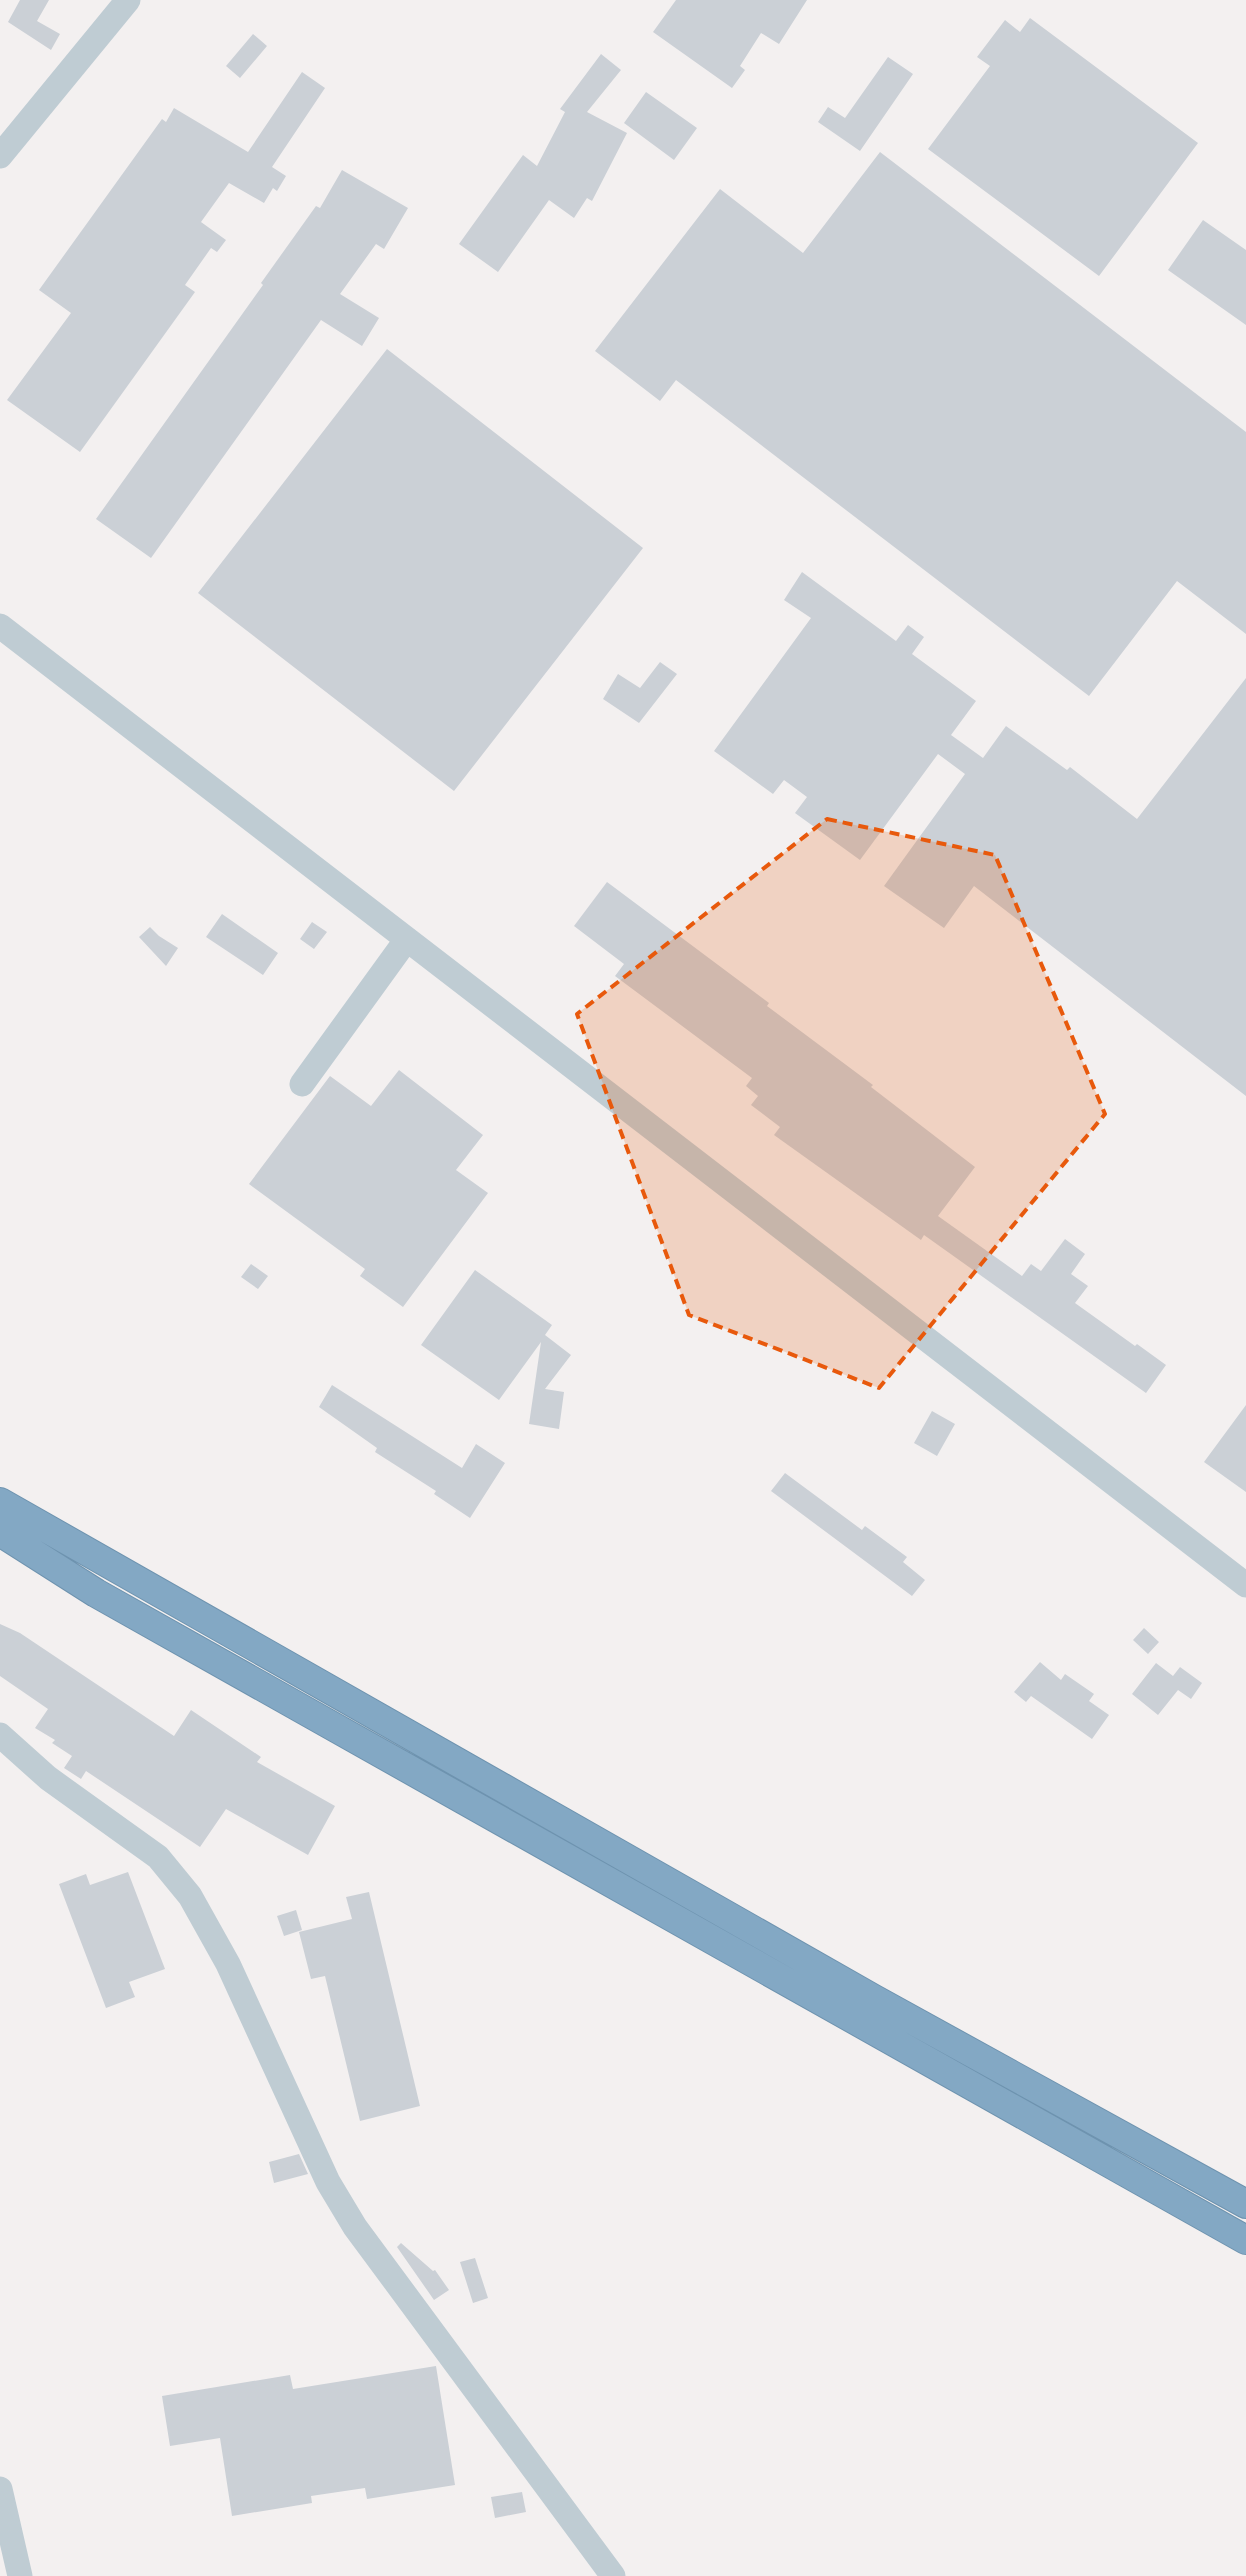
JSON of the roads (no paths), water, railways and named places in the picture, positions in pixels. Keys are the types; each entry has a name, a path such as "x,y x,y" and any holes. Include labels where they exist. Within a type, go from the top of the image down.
{"highway":[{"path":"0,1502 857,1989 1246,2204"},
{"path":"7,1539 96,1593 1246,2240"}],"street":[{"path":"0,156 128,0"},
{"path":"0,626 1246,1586"},
{"path":"302,1084 407,940"},
{"path":"0,1735 48,1778 158,1857 190,1896 228,1964 328,2182 355,2227 614,2576"},
{"path":"0,2489 20,2576"}]}
